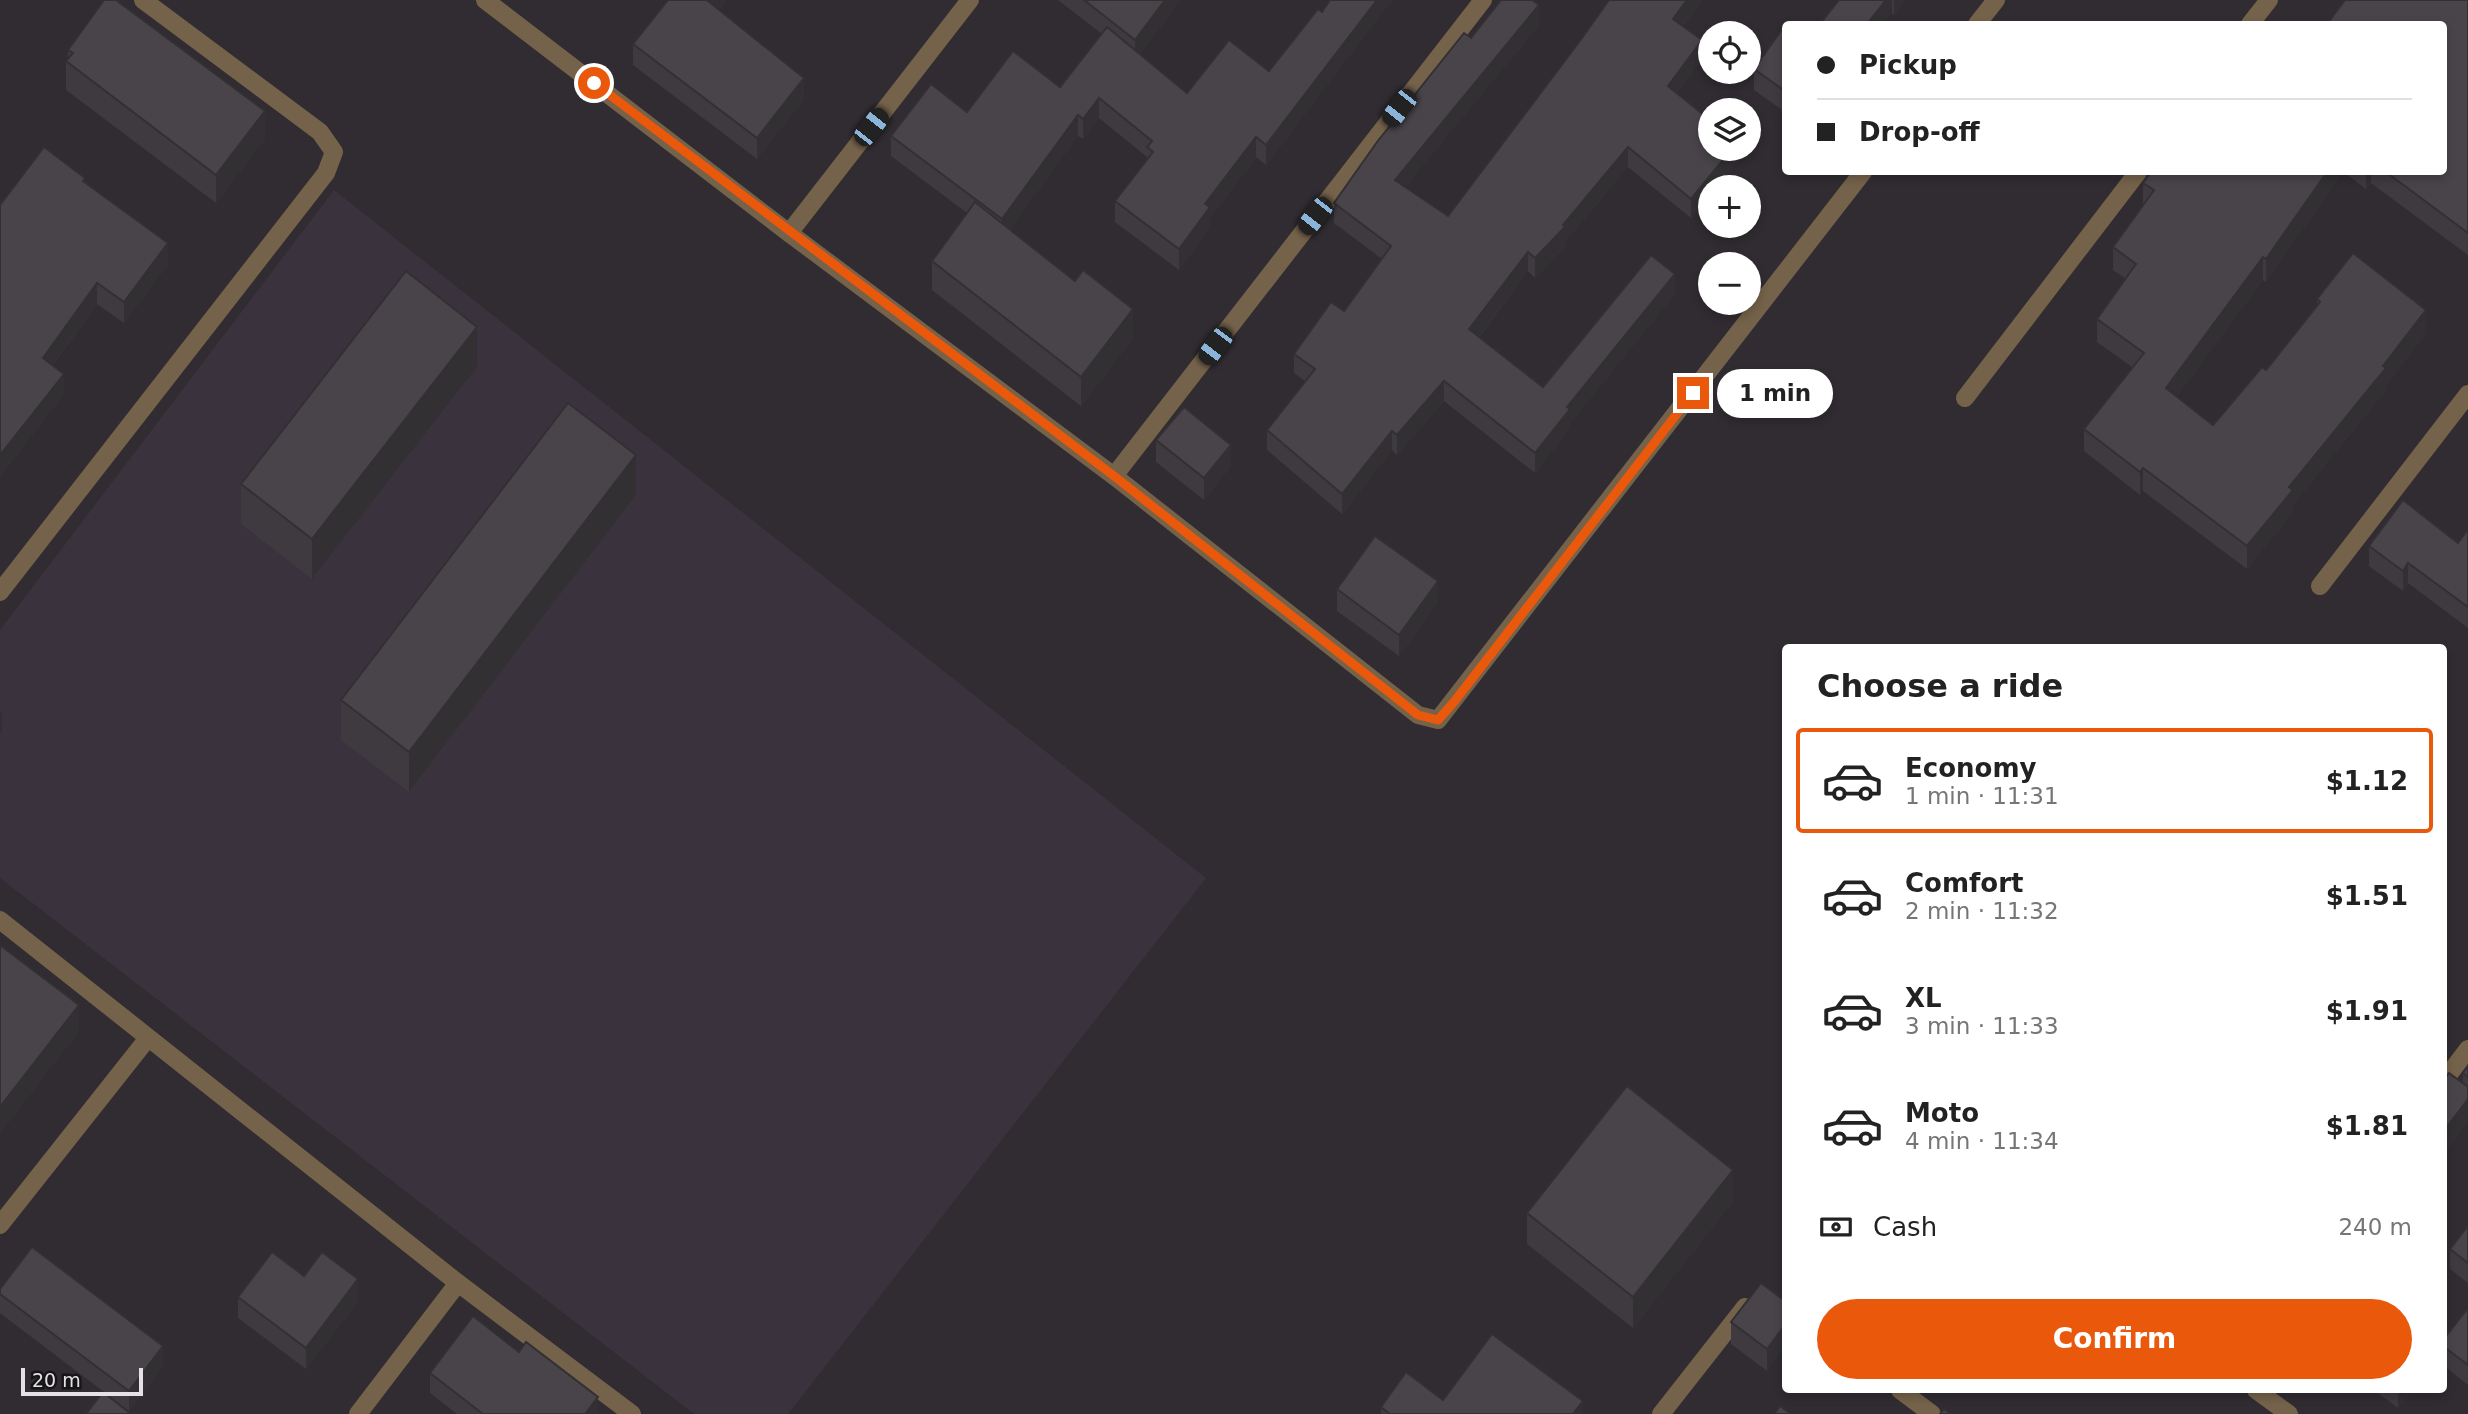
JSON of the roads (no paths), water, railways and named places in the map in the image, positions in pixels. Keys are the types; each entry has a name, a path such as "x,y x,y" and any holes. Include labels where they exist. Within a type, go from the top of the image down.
{"street":[{"path":"0,592 326,173 334,152 320,132 143,0"},
{"path":"485,0 789,233 1114,476 1418,715 1438,720 1861,175"},
{"path":"789,233 970,0"},
{"path":"1114,476 1483,0"},
{"path":"1979,21 1996,0"},
{"path":"2252,21 2269,0"},
{"path":"1965,398 2136,175"},
{"path":"2320,586 2468,394"},
{"path":"0,920 457,1283 632,1414"},
{"path":"0,1225 148,1038"},
{"path":"2447,1077 2468,1049"},
{"path":"358,1414 457,1283"},
{"path":"1661,1414 1754,1296"},
{"path":"1904,1393 1932,1414"},
{"path":"2260,1393 2289,1414"}]}
